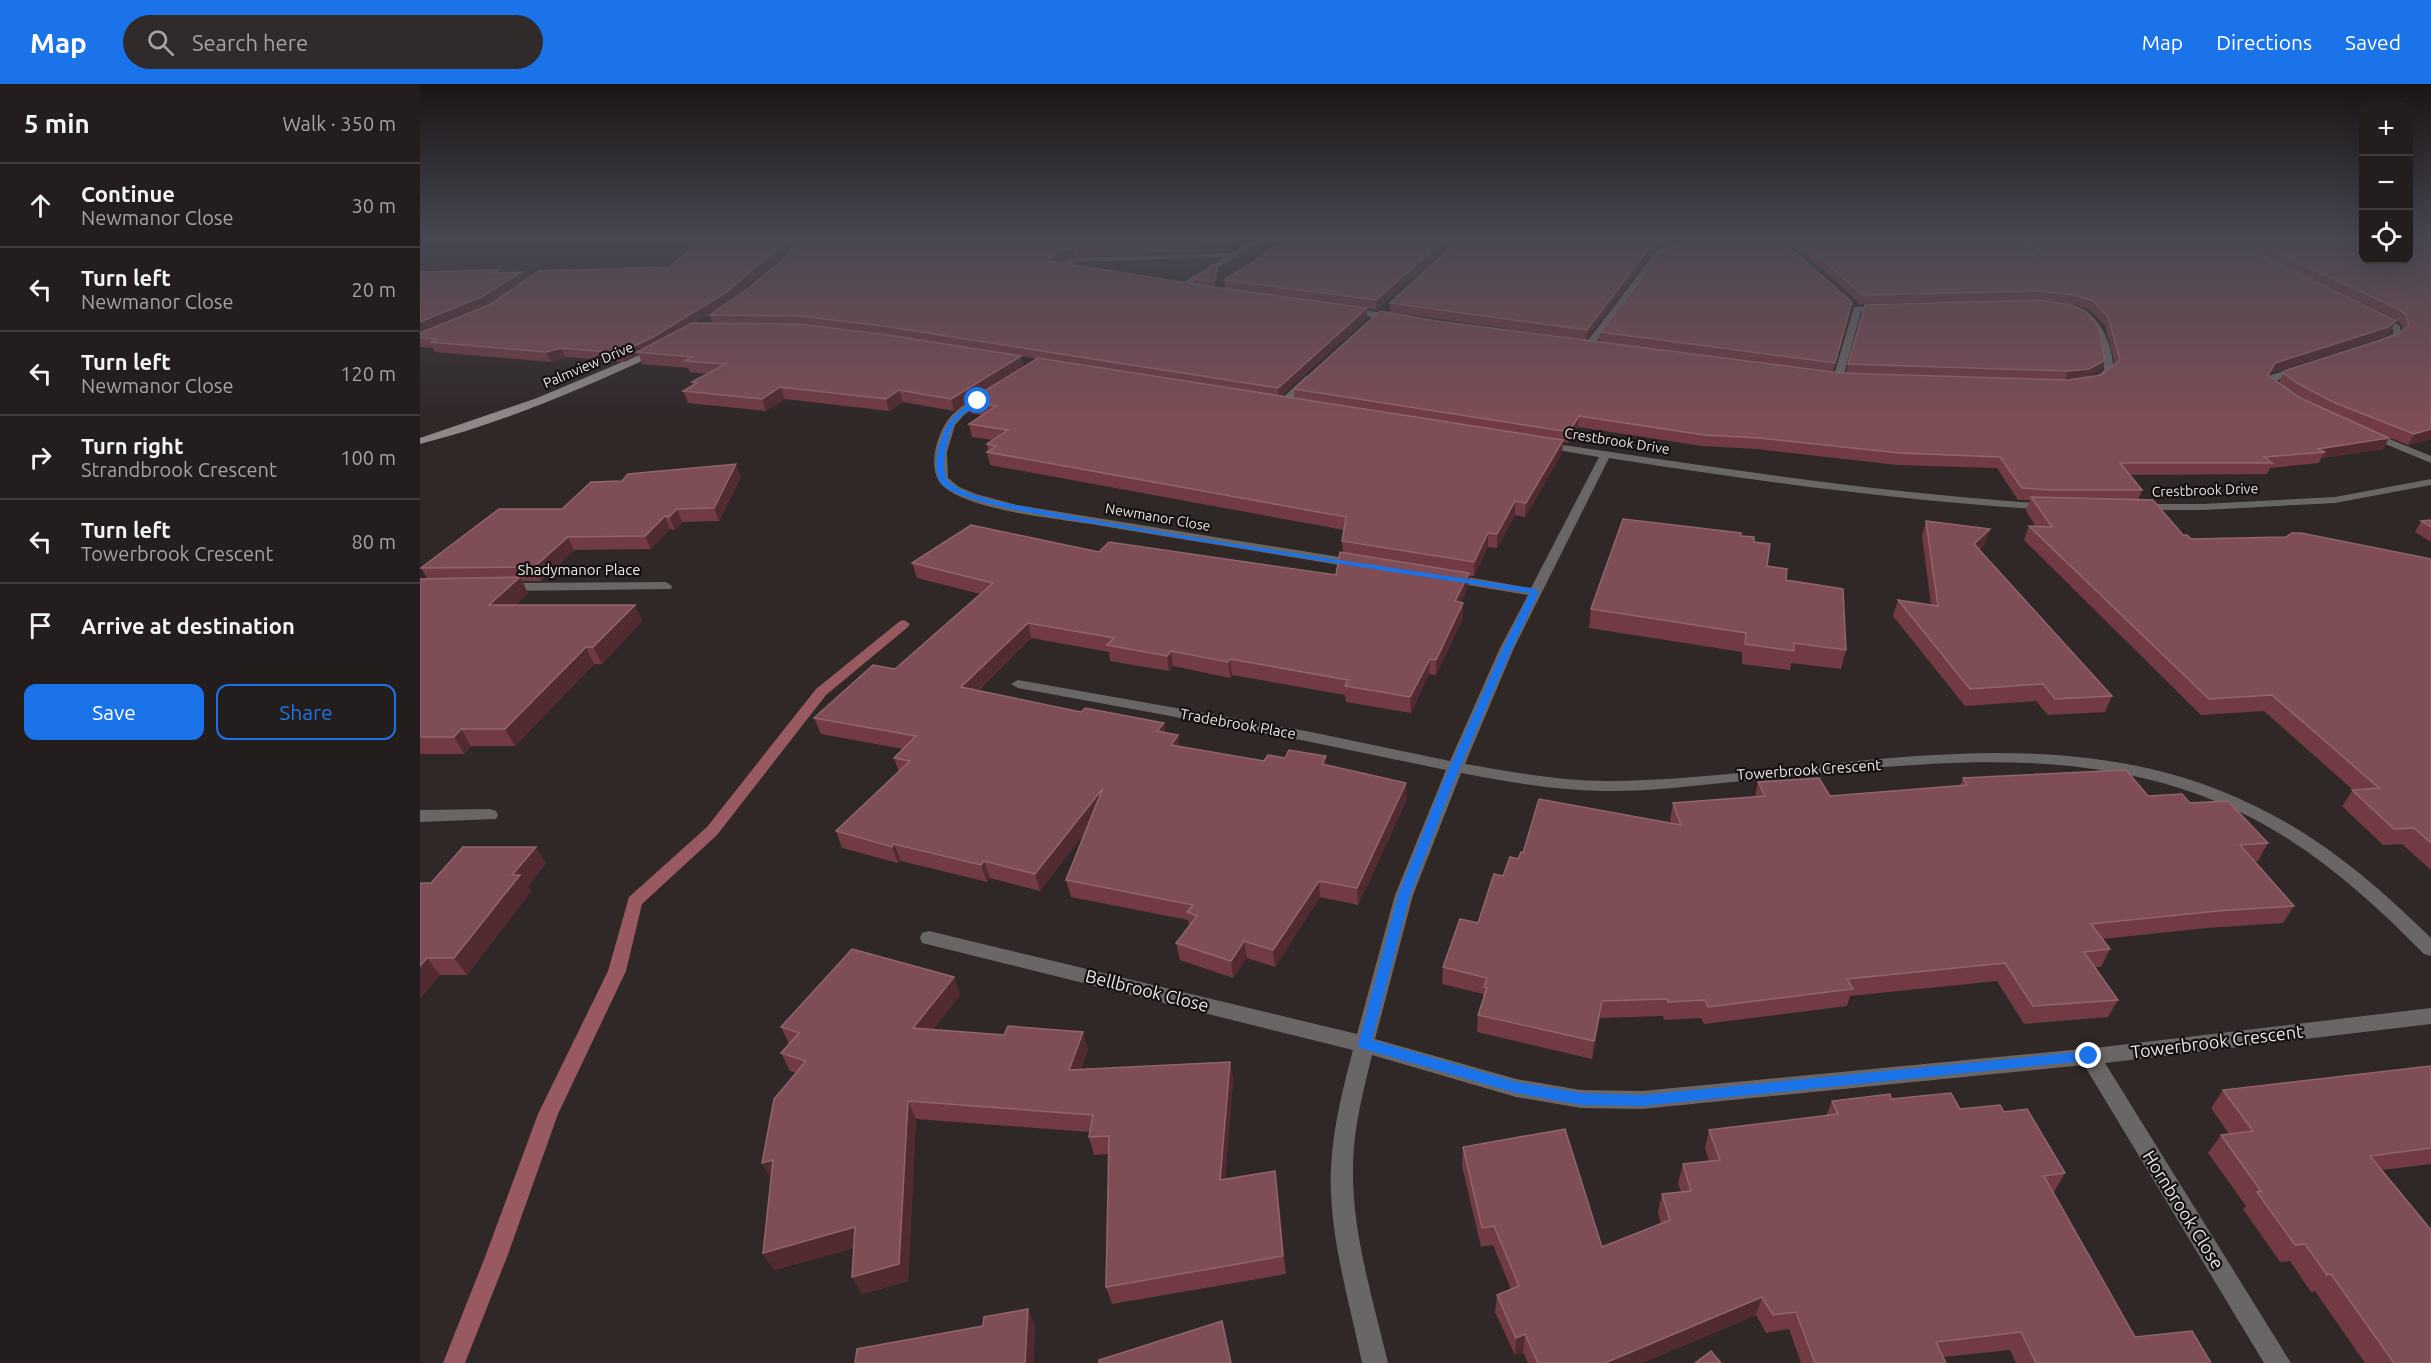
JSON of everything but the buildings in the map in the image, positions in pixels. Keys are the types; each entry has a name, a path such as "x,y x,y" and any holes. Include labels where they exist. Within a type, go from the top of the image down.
{"street":[{"path":"1589,345 1624,299"},
{"path":"1848,302 1857,309 1892,308"},
{"path":"1332,307 1407,320"},
{"path":"1367,323 1385,308"},
{"path":"1826,377 1843,379 1857,309"},
{"path":"2072,309 2085,314 2099,327 2108,362 2109,371 2101,379 2089,383"},
{"path":"2368,312 2397,328 2398,335 2376,344"},
{"path":"1577,344 1600,347"},
{"name":"Palmview Drive","path":"420,441 560,392 604,375 666,346"},
{"path":"2287,398 2274,390 2271,381 2274,376 2308,366"},
{"path":"1292,406 1276,403 1316,372"},
{"name":"Newmanor Close","path":"998,389 963,411 947,430 940,471 945,482 962,493 1017,508 1373,567"},
{"path":"2357,429 2431,459"},
{"name":"Crestbrook Drive","path":"1537,444 1754,478 1904,496 2058,507"},
{"path":"1375,1363 1346,1232 1342,1168 1348,1110 1364,1044 1404,895 1456,767 1507,648 1606,454"},
{"name":"Crestbrook Drive","path":"2126,507 2203,507 2336,500 2431,482"},
{"path":"1443,577 1535,592"},
{"name":"Shadymanor Place","path":"490,587 666,586"},
{"name":"Tradebrook Place","path":"1018,684 1456,767"},
{"name":"Towerbrook Crescent","path":"1456,767 1585,786 1640,784 1961,759 2029,757 2119,766 2191,786 2247,808 2311,845 2373,892 2431,949"},
{"path":"420,816 490,815"},
{"name":"Bellbrook Close","path":"929,938 1364,1044"},
{"name":"Towerbrook Crescent","path":"1364,1044 1516,1088 1581,1099 1642,1101 2089,1056 2431,1016"},
{"name":"Hornbrook Close","path":"2089,1056 2278,1363"}],"waterway":[{"path":"454,1363 496,1257 548,1114 617,971 635,901 712,831 821,692 904,624"}],"route":[{"path":"978,401 955,418 947,430 940,471 945,482 962,493 985,501 1223,543 1535,592 1507,648 1448,784 1404,895 1364,1044 1516,1088 1581,1099 1642,1101 2089,1056"}]}
